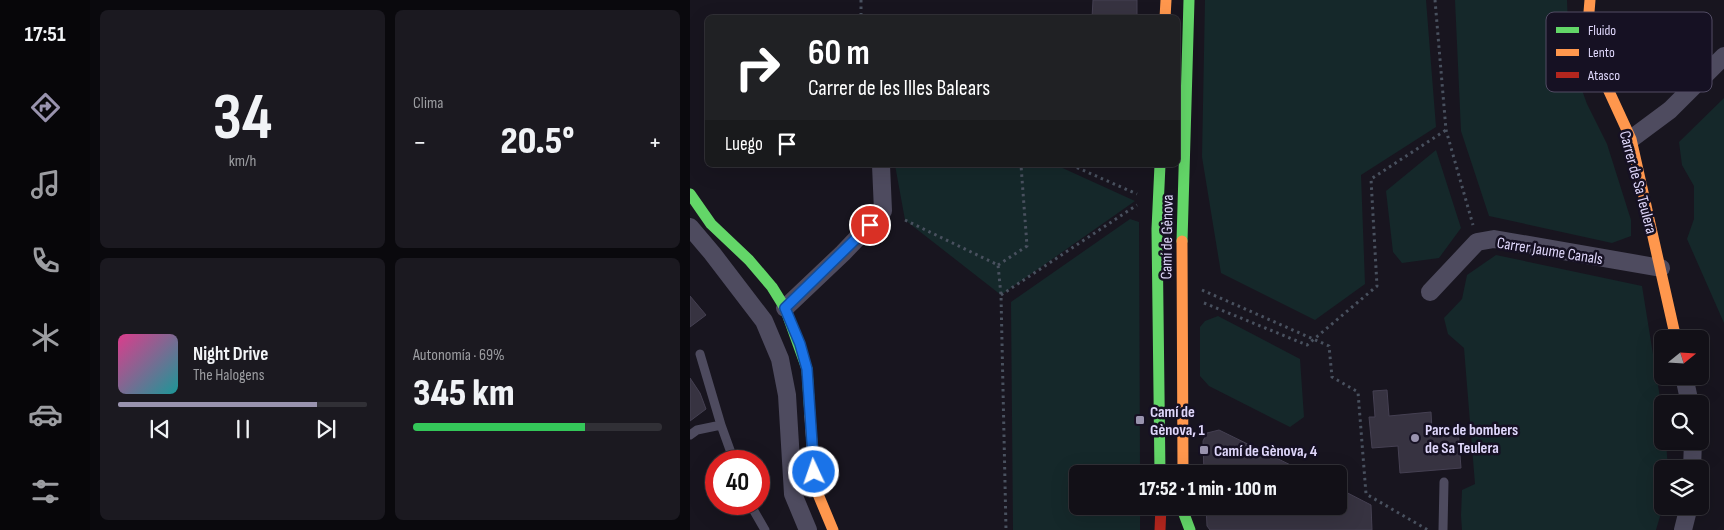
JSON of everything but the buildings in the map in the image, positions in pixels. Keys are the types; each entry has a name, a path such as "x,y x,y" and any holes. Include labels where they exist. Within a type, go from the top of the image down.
{"street":[{"path":"1165,15 1166,0"},
{"name":"Camí de Gènova","path":"1183,465 1183,170 1189,0"},
{"path":"1712,68 1724,56"},
{"name":"Carrer de Sa Teulera","path":"1610,92 1631,139 1662,268 1674,330"},
{"path":"1631,139 1670,110 1688,92"},
{"path":"787,395 794,380 783,340 785,308 843,253 883,211 881,167"},
{"name":"Camí de Gènova","path":"1160,167 1157,229 1160,465"},
{"path":"690,194 711,224 749,260 772,287 785,308 800,344 807,369 814,486 833,530"},
{"path":"690,227 764,321 780,359 787,395 793,494 808,530"},
{"name":"Carrer Jaume Canals","path":"1430,292 1477,242 1494,239 1662,268"},
{"path":"712,253 723,253 762,298 785,308"},
{"path":"1160,530 1161,515"},
{"path":"1184,515 1190,530"},
{"path":"1683,530 1686,515"}],"lane":[{"path":"700,354 730,450"},
{"path":"690,435 697,430 721,425"},
{"path":"1444,482 1444,530"},
{"path":"756,515 765,530"}],"path":[{"path":"861,0 861,15"},
{"path":"1436,0 1446,130 1477,242"},
{"path":"1182,294 1307,345 1377,286 1371,179 1446,130"},
{"path":"998,265 1027,246 1021,167"},
{"path":"1077,167 1140,195"},
{"path":"1001,294 1139,204"},
{"path":"905,220 998,265"},
{"path":"998,265 1001,294 1006,530"},
{"path":"1198,288 1330,346 1332,377 1358,392 1366,494 1428,530"}],"green space":[{"path":"1205,0 1426,0 1436,127 1361,175 1365,284 1315,320 1221,273 1202,157"},
{"path":"1455,0 1567,0 1567,12 1546,12 1546,92 1583,92 1607,144 1631,220 1631,236 1612,243 1489,216 1461,131"},
{"path":"1724,98 1724,323 1687,239 1694,219 1694,186 1682,165 1679,142"},
{"path":"1436,150 1461,228 1439,258 1402,263 1393,252 1386,191"},
{"path":"895,167 1060,167 1135,201 1001,295 905,220"},
{"path":"1130,219 1139,222 1140,465 1069,465 1069,515 1140,515 1140,530 1013,530 1011,302"},
{"path":"1496,255 1642,286 1654,360 1654,385 1658,385 1660,395 1654,395 1654,450 1667,450 1667,460 1654,460 1654,515 1660,515 1656,530 1462,530 1462,490 1475,484 1464,348 1448,334 1444,318 1462,299 1467,275"},
{"path":"1218,316 1300,359 1304,417 1290,427 1209,386 1200,376 1200,327 1205,321"}],"traffic: fast":[{"path":"1182,241 1189,0"},
{"path":"1160,167 1157,229 1160,465"},
{"path":"690,194 711,224 749,260 772,287 785,308 807,369 810,416"},
{"path":"1184,515 1190,530"}],"traffic: slow":[{"path":"1165,15 1166,0"},
{"path":"1589,12 1590,0"},
{"path":"1609,92 1631,139 1674,330"},
{"path":"1182,241 1183,465"},
{"path":"810,416 815,487 833,530"}],"traffic: jam":[{"path":"1160,530 1161,515"}],"place":[{"name":"Camí de Gènova, 1","path":"1140,420"},
{"name":"Parc de bombers de Sa Teulera","path":"1415,438"},
{"name":"Camí de Gènova, 4","path":"1204,450"}],"route":[{"path":"814,472 807,369 800,344 785,308 870,225"}]}
